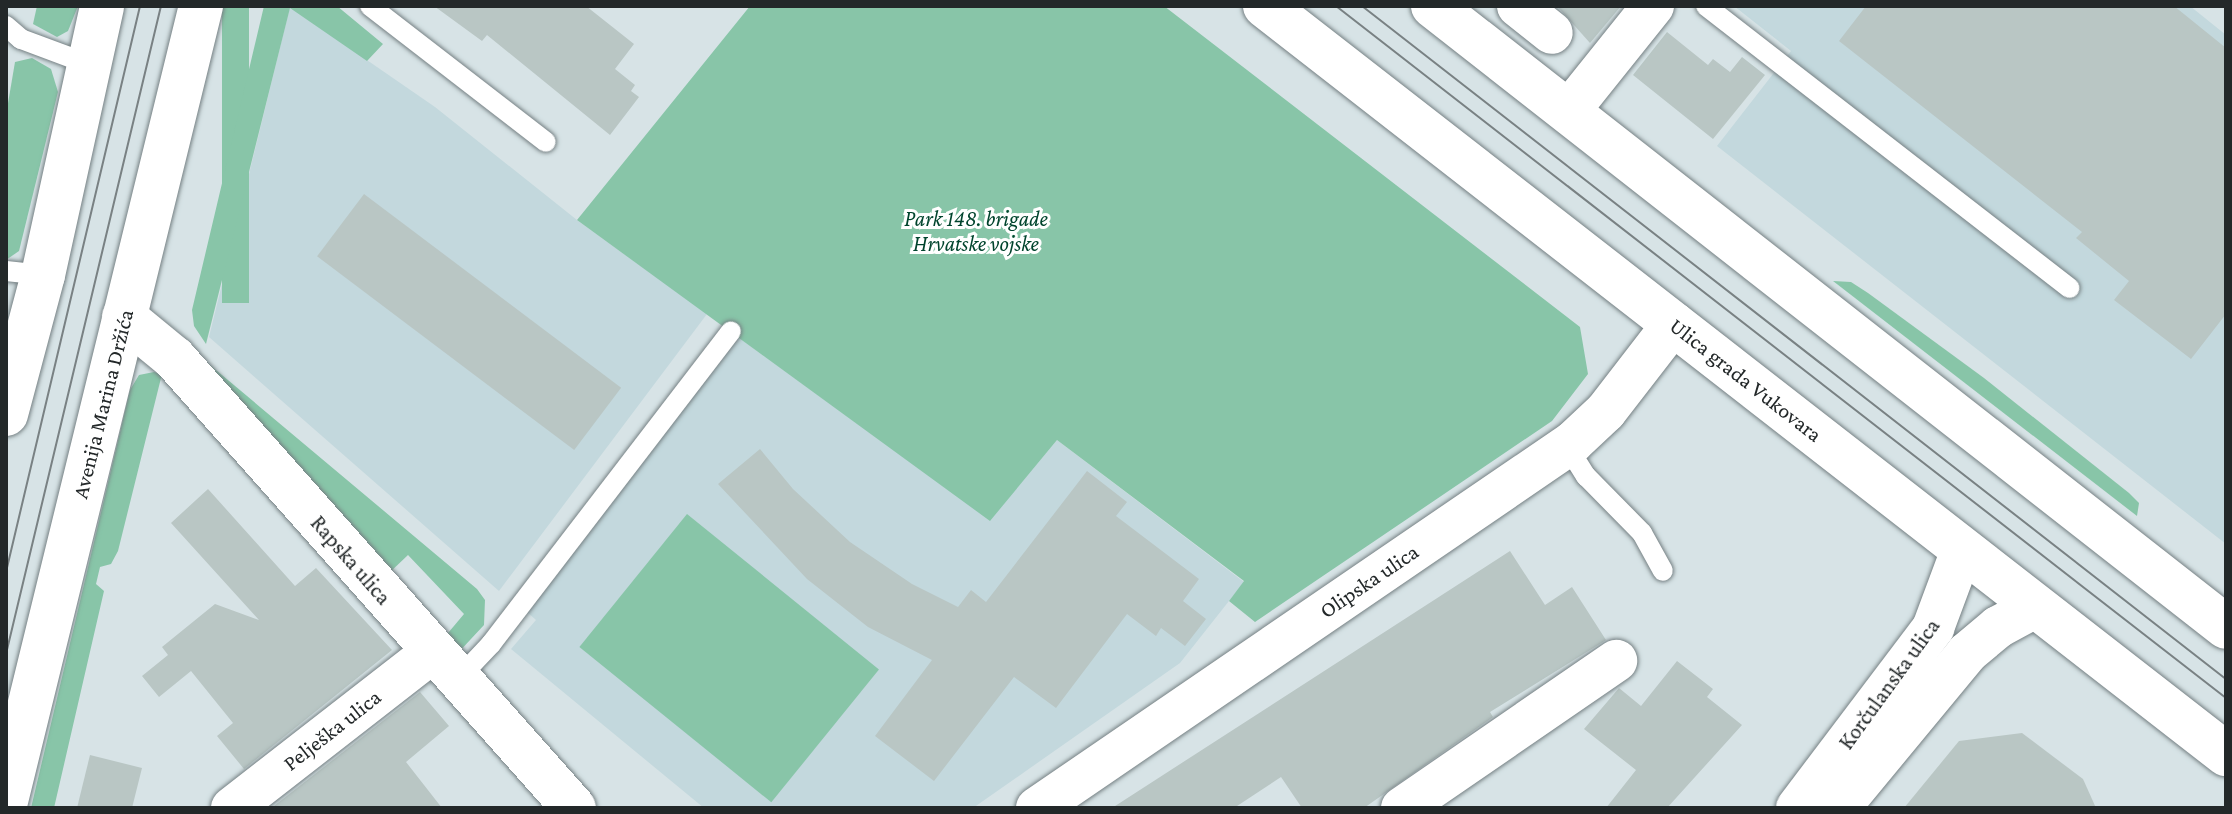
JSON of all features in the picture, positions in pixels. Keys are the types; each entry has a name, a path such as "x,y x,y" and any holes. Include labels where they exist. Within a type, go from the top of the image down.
{"main road":[{"path":"6,414 25,273 88,64 102,6"},
{"name":"Avenija Marina Držića","path":"6,801 201,6"},
{"name":"Ulica grada Vukovara","path":"1265,6 2226,754"},
{"path":"1433,6 2226,627"},
{"name":"Rapska ulica","path":"124,317 174,358 444,666 574,808"}],"street":[{"path":"1518,6 1552,33"},
{"path":"1568,112 1653,6"},
{"name":"Olipska ulica","path":"1037,808 1567,446 1606,411 1674,323"},
{"name":"Korčulanska ulica","path":"1797,808 1933,628 1962,550"},
{"name":"Korčulanska ulica","path":"1839,808 1967,653 1998,627 2035,607"},
{"path":"1402,808 1616,661"},
{"name":"Pelješka ulica","path":"232,808 444,666"}],"lane":[{"path":"370,6 546,142"},
{"path":"1706,6 2070,288"},
{"path":"6,26 21,39 88,64"},
{"path":"444,666 491,644 731,331"},
{"path":"1567,446 1586,476 1642,533 1663,571"}],"shaded area":[{"path":"1734,6 2190,6 2226,35 2226,544 1717,146 1791,51"},
{"path":"290,7 435,107 577,220 707,314 499,591 209,337"},
{"path":"738,337 990,520 1057,440 1244,582 1180,663 973,808 704,808 511,649 536,620 527,612"}],"green space":[{"path":"37,6 78,6 68,31 57,37 33,24"},
{"path":"222,6 249,6 249,303 222,303"},
{"path":"264,6 337,6 383,44 367,61 290,8 206,344 194,326 192,310"},
{"name":"Park 148. brigade Hrvatske vojske","path":"750,6 1164,6 1580,327 1588,374 1552,421 1255,622 1229,601 1244,581 1057,440 990,521 577,220"},
{"path":"32,58 51,69 58,92 19,251 6,260 6,115 15,62"},
{"path":"1833,281 1851,282 1984,378 2129,493 2139,503 2137,516"},
{"path":"204,360 477,589 485,600 484,625 457,654 443,639 464,614 408,555 387,575"},
{"path":"162,374 118,551 111,564 100,567 96,584 104,591 54,808 31,808 130,390 139,375"},
{"path":"687,514 879,669 771,802 579,647"}],"building":[{"path":"434,6 586,6 634,44 615,69 635,85 631,91 639,97 610,135 487,35 482,41"},
{"path":"1557,6 1621,6 1590,43"},
{"path":"1866,6 2174,6 2226,48 2226,314 2191,359 2114,300 2129,281 2076,238 2082,232 1839,41"},
{"path":"1667,32 1708,65 1713,59 1730,72 1742,57 1765,75 1713,139 1633,75"},
{"path":"364,194 621,388 574,450 317,256"},
{"path":"760,449 793,489 850,542 912,584 958,607 971,590 986,602 1087,471 1127,502 1116,516 1199,579 1183,601 1206,619 1185,646 1161,628 1156,636 1127,614 1056,708 1014,677 934,781 875,736 932,660 868,627 807,579 718,484"},
{"path":"208,489 295,586 316,568 392,650 244,769 217,736 233,723 191,671 159,697 142,676 168,655 162,647 215,604 259,620 171,523"},
{"path":"1510,551 1545,605 1572,587 1606,640 1490,712 1493,717 1364,808 1302,808 1281,777 1234,808 1112,808"},
{"path":"1677,661 1713,689 1707,697 1742,725 1667,808 1606,808 1636,770 1584,729 1619,688 1641,706"},
{"path":"420,692 449,726 406,762 442,808 274,806"},
{"path":"2022,733 2083,779 2096,808 1904,808 1959,741"},
{"path":"90,755 142,768 132,808 77,808"}],"tram line":[{"path":"6,572 140,6"},
{"path":"6,654 161,6"},
{"path":"1336,6 2226,698"},
{"path":"1362,6 2226,679"}]}
